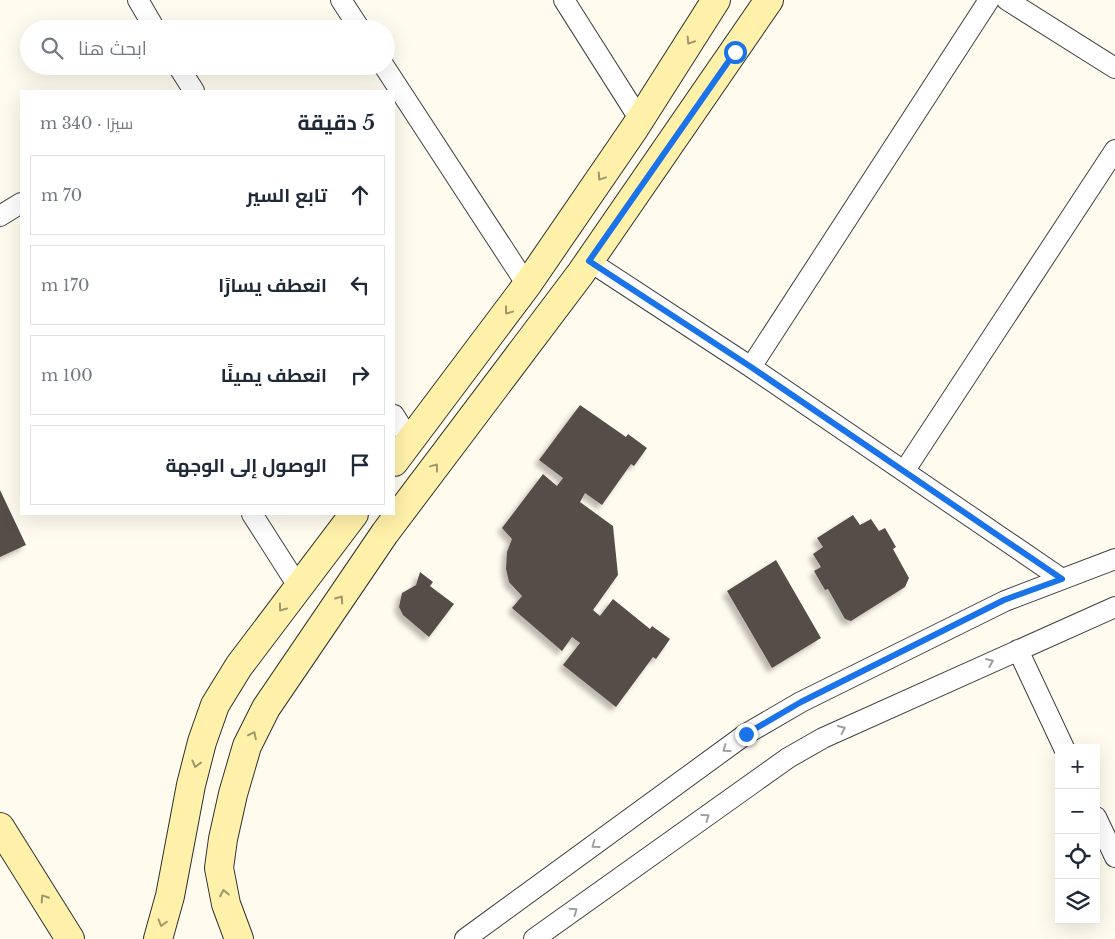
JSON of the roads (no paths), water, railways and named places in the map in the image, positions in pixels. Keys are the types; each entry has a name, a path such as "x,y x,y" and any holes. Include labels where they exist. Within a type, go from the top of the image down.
{"street":[{"path":"138,0 150,20"},
{"path":"341,0 354,20"},
{"path":"564,0 640,120"},
{"path":"402,452 527,285 640,120 716,0"},
{"path":"751,367 989,0"},
{"path":"1007,0 1115,68"},
{"path":"239,939 226,904 219,868 223,838 233,794 247,746 266,708 385,533 589,261 759,4"},
{"path":"183,75 192,90"},
{"path":"390,75 527,285"},
{"path":"905,470 1115,150"},
{"path":"0,216 20,204"},
{"path":"589,261 905,470 1062,579"},
{"path":"395,420 402,452"},
{"path":"253,515 298,586"},
{"path":"158,939 170,896 191,785 202,742 215,705 240,666 298,586 353,515"},
{"path":"465,939 746,734 801,702 1004,600 1115,559"},
{"path":"534,939 788,758 823,738 1115,606"},
{"path":"1018,650 1062,744"},
{"path":"1100,825 1115,857"},
{"path":"0,827 70,939"}]}
